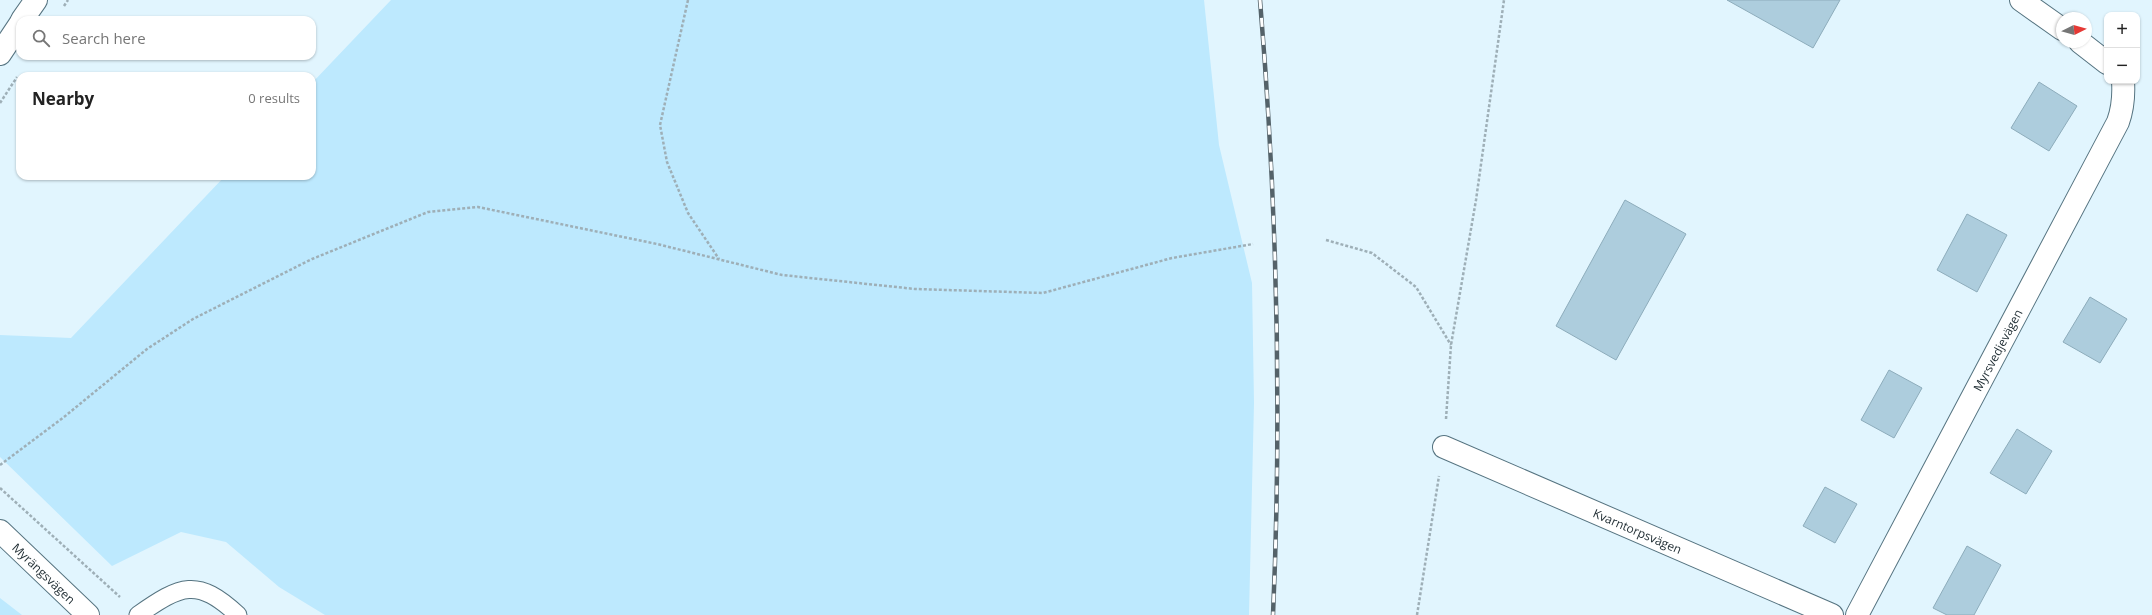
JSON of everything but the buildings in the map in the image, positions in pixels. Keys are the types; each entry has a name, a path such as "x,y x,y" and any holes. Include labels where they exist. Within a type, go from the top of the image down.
{"street":[{"path":"25,16 36,0"},
{"path":"2020,0 2056,25"},
{"path":"0,54 16,30"},
{"path":"2088,48 2104,61"},
{"name":"Myrsvedjevägen","path":"1857,615 2118,122 2123,108 2123,84"},
{"name":"Kvarntorpsvägen","path":"1444,448 1832,615"},
{"name":"Myrängsvägen","path":"0,531 88,615"}],"lane":[{"path":"138,615 168,595 192,588 220,598 238,615"}],"path":[{"path":"688,0 660,125 667,162 688,212 720,260"},
{"path":"1417,615 1444,448 1451,345 1476,200 1504,0"},
{"path":"0,103 16,79"},
{"path":"0,465 64,417 147,349 193,319 312,259 428,212 478,207 657,244 782,275 915,289 1044,293 1172,258 1253,244"},
{"path":"1326,240 1372,253 1416,287 1451,345"},
{"path":"0,488 138,615"}],"shaded area":[{"path":"391,0 1204,0 1219,145 1252,283 1254,403 1249,615 325,615 279,587 226,542 181,532 112,566 0,457 0,335 71,338 221,180 316,180 316,79"},
{"path":"0,598 22,615 0,615"}],"railway":[{"path":"1260,0 1270,153 1276,307 1277,461 1273,615"}]}
